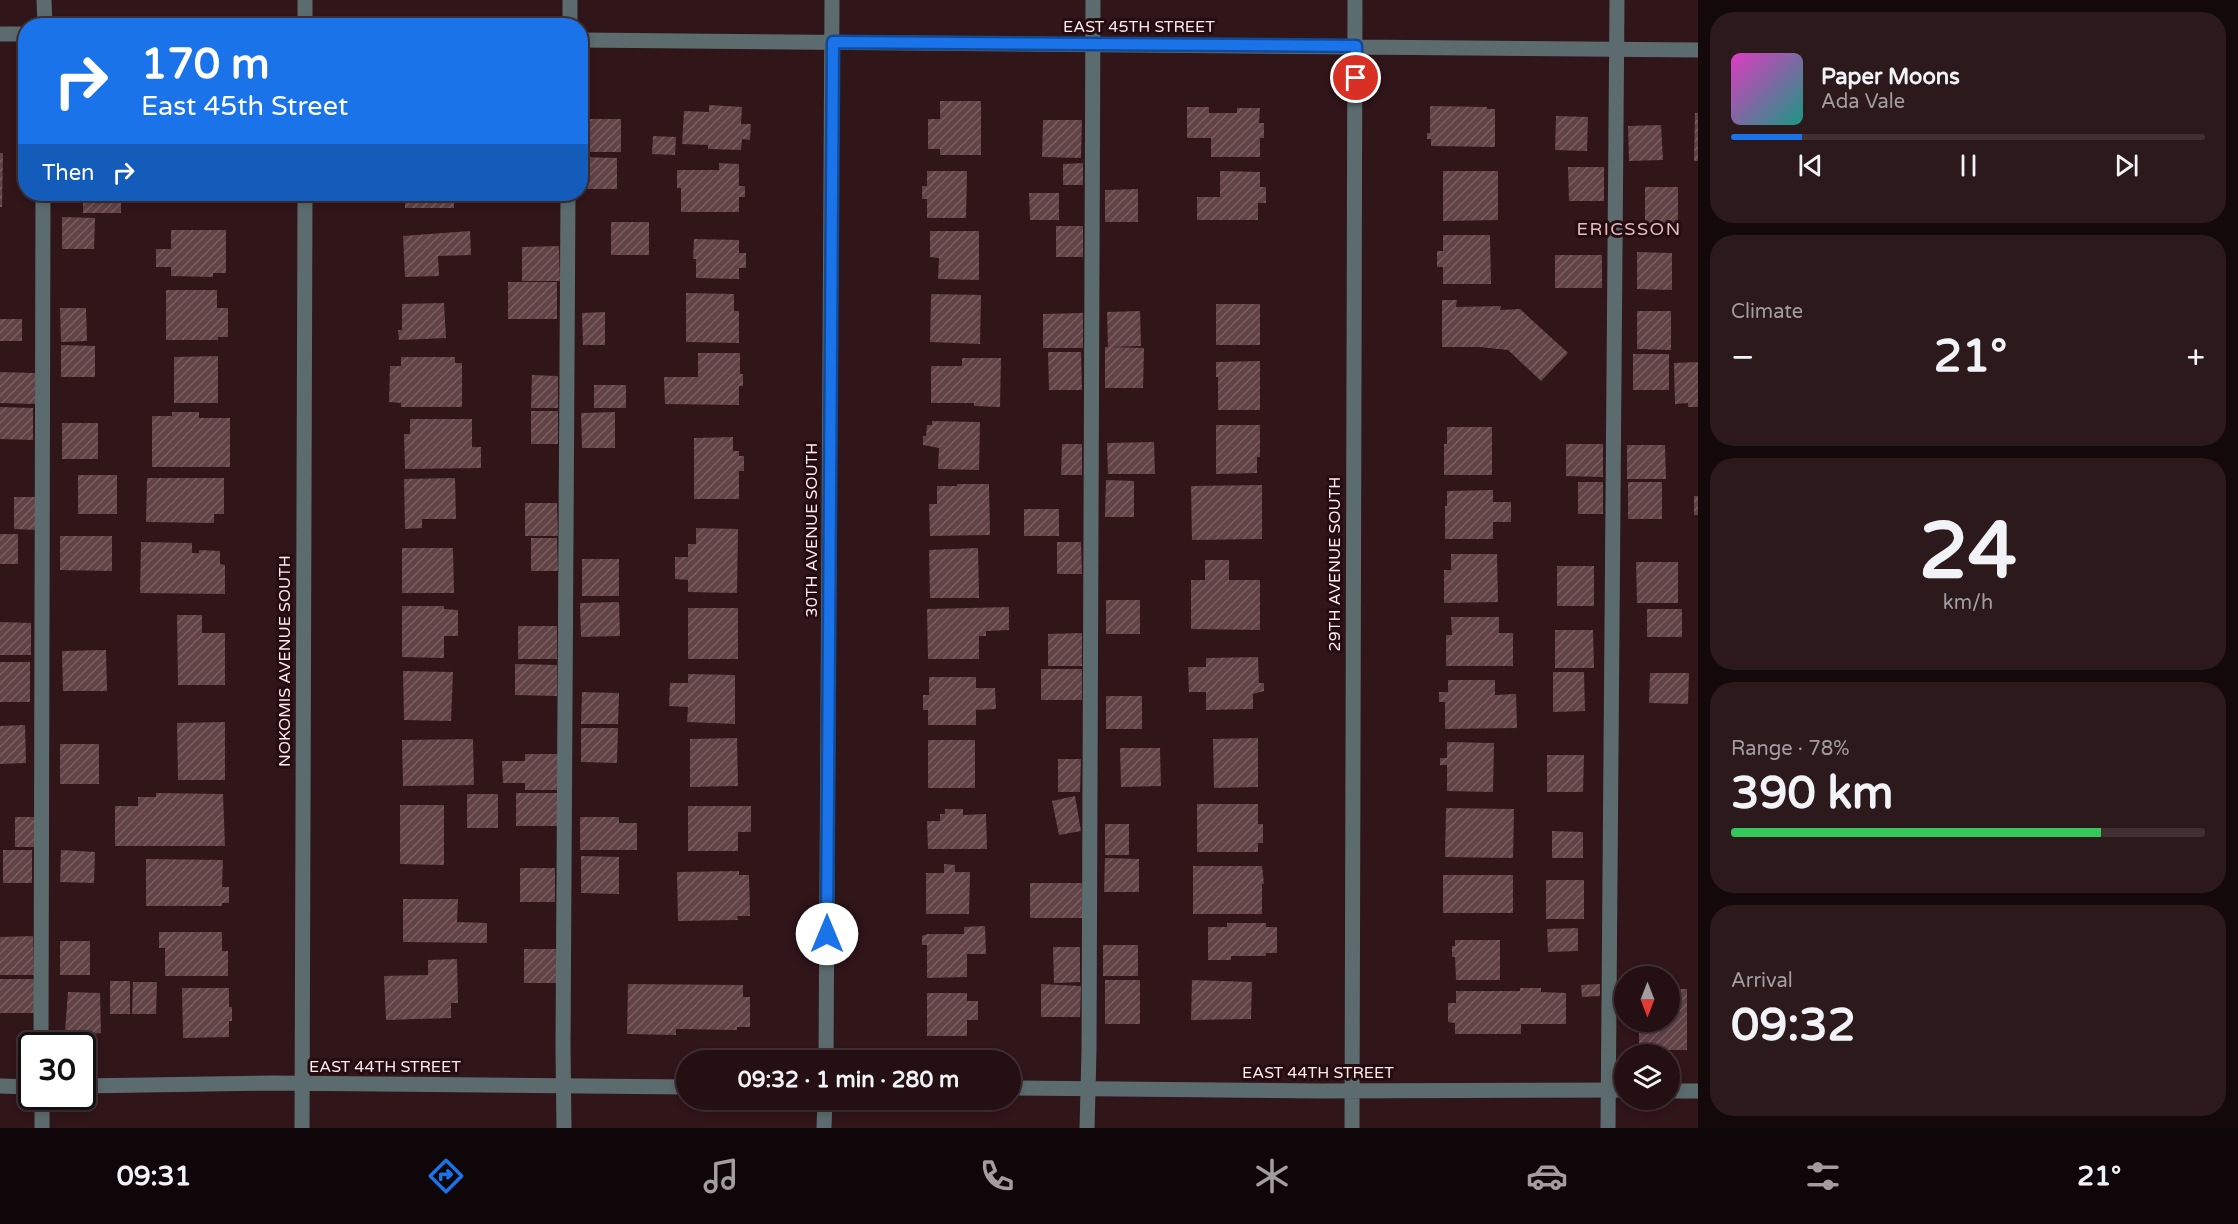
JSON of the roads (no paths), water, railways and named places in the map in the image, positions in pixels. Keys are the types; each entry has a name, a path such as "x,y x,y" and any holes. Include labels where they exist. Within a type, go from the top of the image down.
{"street":[{"path":"44,0 45,18"},
{"path":"305,0 305,18"},
{"path":"570,0 570,18"},
{"name":"30TH AVENUE SOUTH","path":"826,1050 832,0"},
{"path":"1087,1128 1093,0"},
{"name":"29TH AVENUE SOUTH","path":"1352,1128 1355,0"},
{"path":"1608,1128 1617,0"},
{"path":"0,34 18,34"},
{"name":"EAST 45TH STREET","path":"588,40 1698,50"},
{"path":"41,1032 43,201"},
{"name":"NOKOMIS AVENUE SOUTH","path":"302,1128 305,201"},
{"path":"564,1128 568,201"},
{"name":"EAST 44TH STREET","path":"96,1086 301,1084 676,1087"},
{"path":"0,1086 18,1087"},
{"name":"EAST 44TH STREET","path":"1021,1088 1351,1091 1614,1090"},
{"path":"1680,1091 1698,1091"},
{"path":"42,1110 42,1128"},
{"path":"824,1128 825,1110"}],"district":[{"name":"ERICSSON","path":"1629,229"}]}
